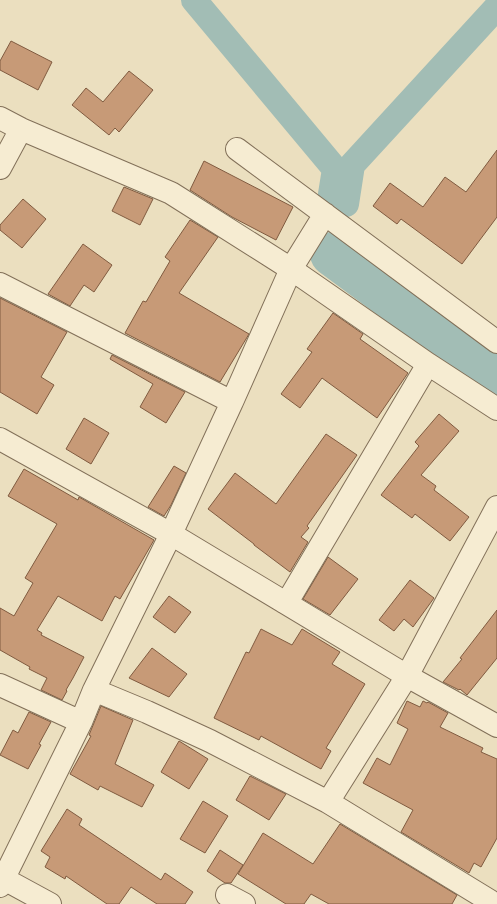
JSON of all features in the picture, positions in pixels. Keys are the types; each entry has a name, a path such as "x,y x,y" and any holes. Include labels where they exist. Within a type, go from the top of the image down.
{"street":[{"path":"0,118 21,129 171,193 291,269 428,364 497,409"},
{"path":"0,168 21,129"},
{"path":"237,149 497,342"},
{"path":"50,904 2,882 8,851 81,722 94,690 171,534 291,269 325,214"},
{"path":"0,284 232,402"},
{"path":"284,602 289,599 428,364"},
{"path":"0,440 171,534 407,676 497,726"},
{"path":"328,802 407,676 497,507"},
{"path":"0,685 81,722"},
{"path":"94,690 210,741 328,802 492,898"}],"building":[{"path":"11,41 52,62 38,90 0,70 0,61"},
{"path":"129,71 153,90 119,132 115,128 109,135 72,105 86,88 103,102"},
{"path":"497,150 497,217 462,264 401,219 397,224 373,206 390,183 423,207 445,177 466,192"},
{"path":"204,161 293,207 276,240 232,217 190,190"},
{"path":"124,187 153,199 140,225 112,211"},
{"path":"23,199 46,219 22,248 0,230 0,225"},
{"path":"190,220 218,237 179,293 249,334 220,382 125,333 143,301 146,302 170,261 165,257"},
{"path":"83,244 112,265 94,292 84,285 70,306 48,294"},
{"path":"0,298 67,332 41,377 54,385 37,414 0,392"},
{"path":"333,313 363,334 360,339 408,373 377,418 322,378 300,408 281,394 312,352 307,349"},
{"path":"112,355 185,392 166,423 140,407 153,384 110,359"},
{"path":"439,414 459,431 421,475 436,486 434,490 469,517 450,541 415,514 412,518 381,495 419,446 415,442"},
{"path":"84,418 109,433 91,464 66,449"},
{"path":"326,434 357,455 307,526 309,528 301,537 308,542 290,572 208,509 235,473 276,504"},
{"path":"174,466 186,473 171,505 164,516 148,507"},
{"path":"24,469 78,500 79,497 154,540 120,599 115,596 102,621 58,596 37,630 42,633 41,635 84,657 62,700 41,690 47,678 29,669 30,667 0,650 0,608 14,616 33,583 25,578 57,524 8,496"},
{"path":"328,557 358,579 330,615 303,599"},
{"path":"410,580 434,598 413,627 404,619 394,631 379,620"},
{"path":"169,596 191,612 175,633 153,617"},
{"path":"497,610 497,658 467,695 460,689 459,690 443,682 462,659 460,658"},
{"path":"261,629 292,645 302,629 340,652 332,664 365,684 326,748 331,751 321,769 261,736 259,740 214,718 246,652 249,653"},
{"path":"152,648 187,674 169,697 129,678"},
{"path":"407,701 420,707 423,701 428,702 448,713 440,727 483,748 481,752 497,759 497,838 481,867 474,863 469,873 401,832 413,810 363,783 377,758 390,765 408,729 397,723"},
{"path":"101,706 133,720 115,764 154,785 142,807 100,786 98,790 70,774 91,736 89,735"},
{"path":"29,712 51,722 28,769 0,755 13,730 18,733"},
{"path":"179,741 208,759 189,789 161,772"},
{"path":"250,776 286,794 269,820 236,800"},
{"path":"203,801 228,816 205,853 180,839"},
{"path":"67,809 82,819 79,825 161,880 165,873 193,892 185,904 157,904 131,887 119,904 107,904 66,876 65,879 45,867 50,857 41,851"},
{"path":"340,824 457,895 452,904 329,904 311,894 304,904 286,904 238,874 263,833 313,864"},
{"path":"220,850 243,865 231,883 225,883 207,871"}],"waterway":[{"path":"194,0 335,169 331,194 346,204 352,165 497,7"},
{"path":"332,254 497,376"}]}
